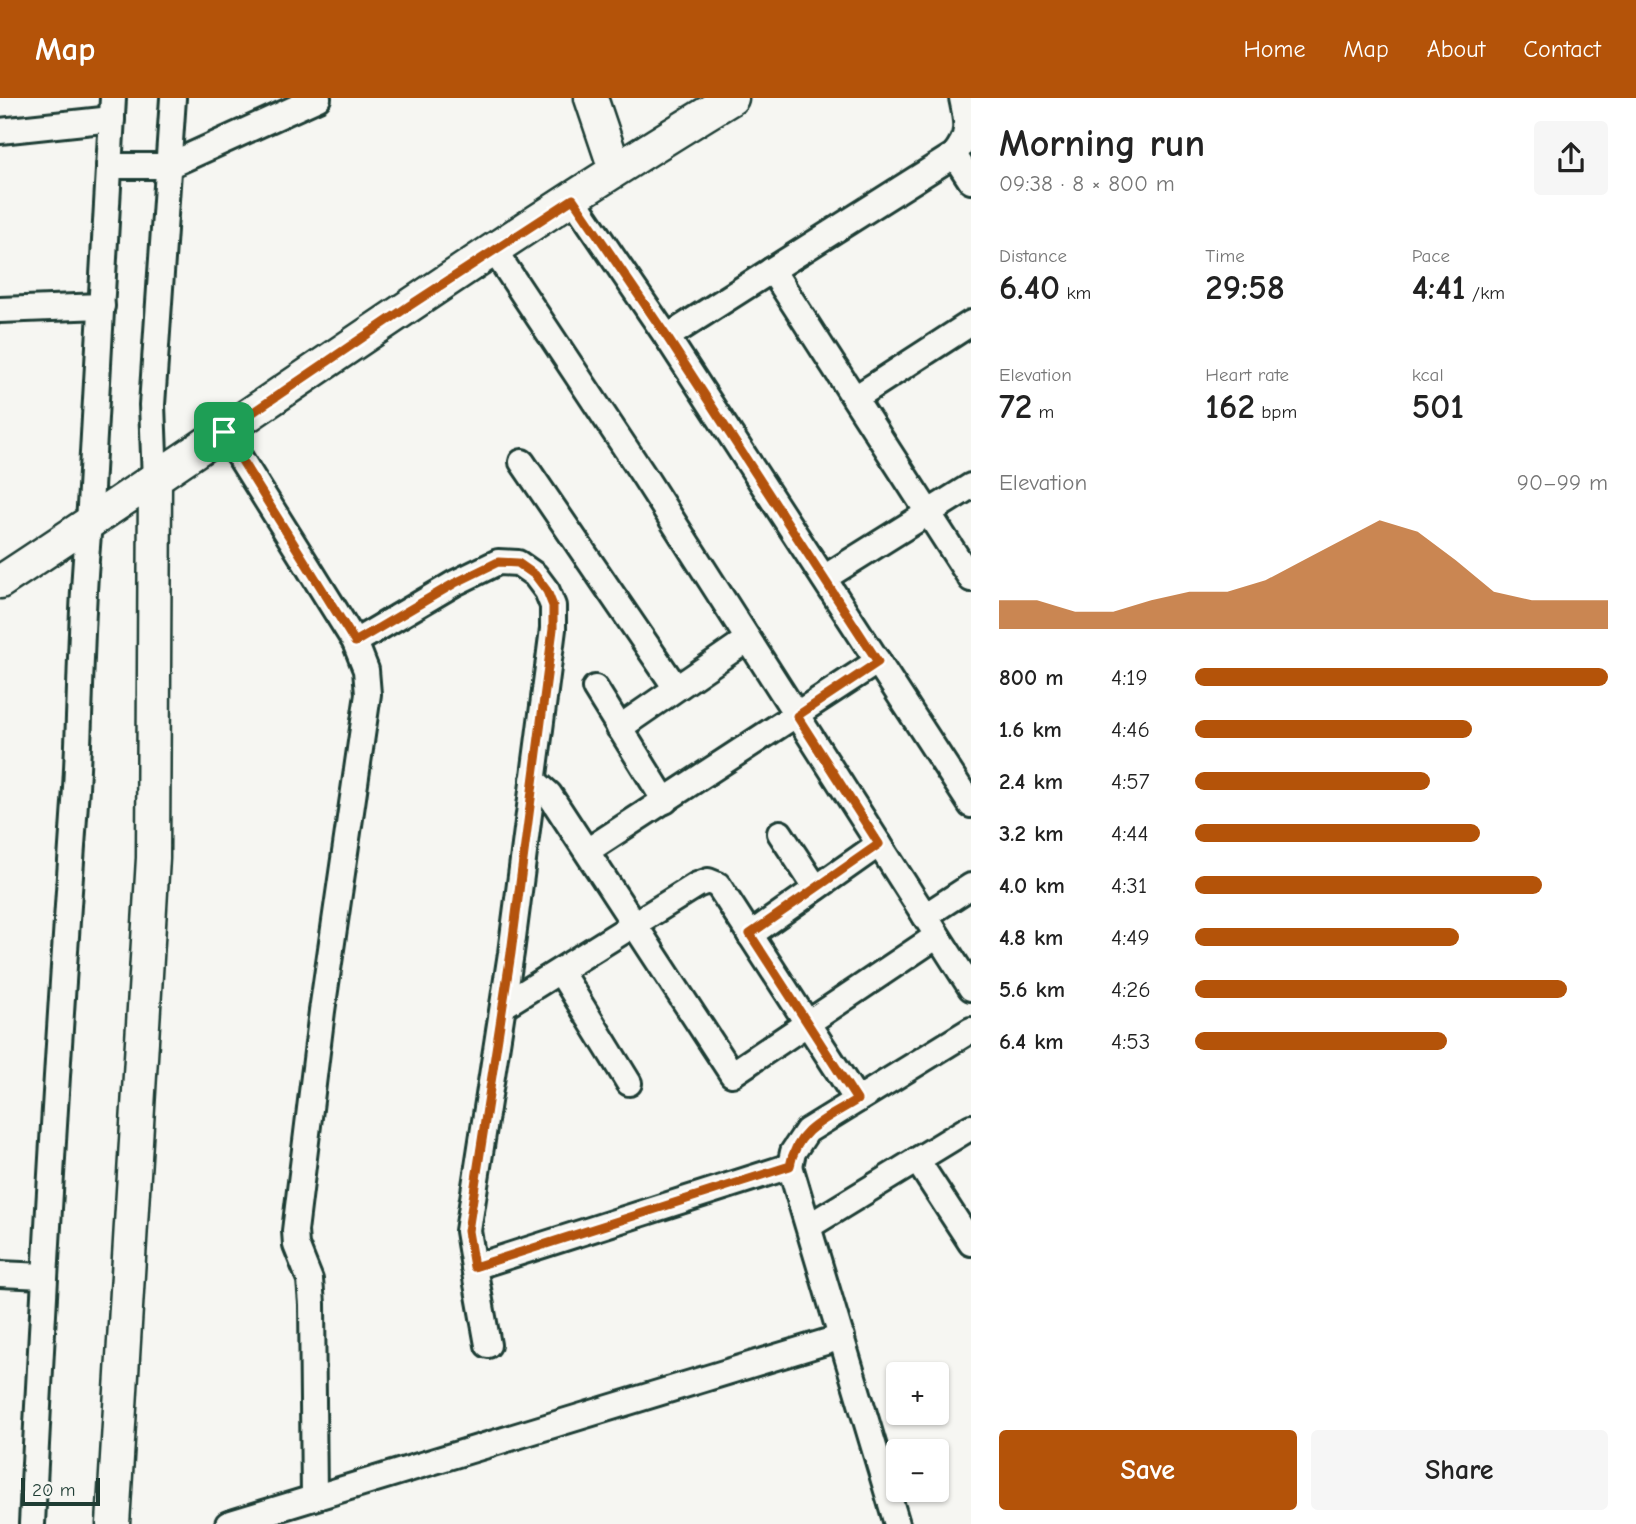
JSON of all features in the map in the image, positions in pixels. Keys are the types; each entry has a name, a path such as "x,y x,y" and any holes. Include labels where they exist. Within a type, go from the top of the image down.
{"street":[{"path":"113,1524 153,858 155,480 152,405 173,98"},
{"path":"109,166 168,166 318,98"},
{"path":"592,98 615,169"},
{"path":"0,582 615,169 732,98"},
{"path":"962,98 968,132 963,147 971,181"},
{"path":"0,131 113,109 84,577 78,754 44,1276 32,1524"},
{"path":"667,337 963,147"},
{"path":"573,199 667,337 971,804"},
{"path":"494,250 644,475 971,988"},
{"path":"772,270 971,579"},
{"path":"0,310 102,306"},
{"path":"855,398 971,323"},
{"path":"224,432 355,642 366,670 368,694 322,1011 295,1231 296,1245 310,1280 312,1304 314,1497"},
{"path":"522,462 676,688"},
{"path":"824,578 971,486"},
{"path":"355,642 455,583 498,562 518,563 535,575 547,591 553,606 553,629 503,1006 468,1231 488,1345"},
{"path":"620,727 748,639"},
{"path":"587,851 878,662"},
{"path":"595,688 665,801"},
{"path":"533,780 549,794 732,1074 807,1024 931,926 971,886"},
{"path":"780,833 816,888"},
{"path":"750,934 879,844"},
{"path":"503,1006 697,885 708,881 718,885 857,1100"},
{"path":"560,971 629,1083"},
{"path":"897,1524 790,1166 793,1152 807,1131 971,1030"},
{"path":"809,1226 971,1127"},
{"path":"917,1160 971,1243"},
{"path":"474,1267 790,1166"},
{"path":"0,1274 44,1276"},
{"path":"228,1524 842,1337"}],"route":[{"path":"573,199 667,337 878,662 797,716 879,844 750,934 857,1100 807,1131 798,1141 790,1166 474,1267 468,1231 511,953 553,629 553,606 547,591 535,575 518,563 498,562 455,583 355,642 224,432 573,199"}]}
